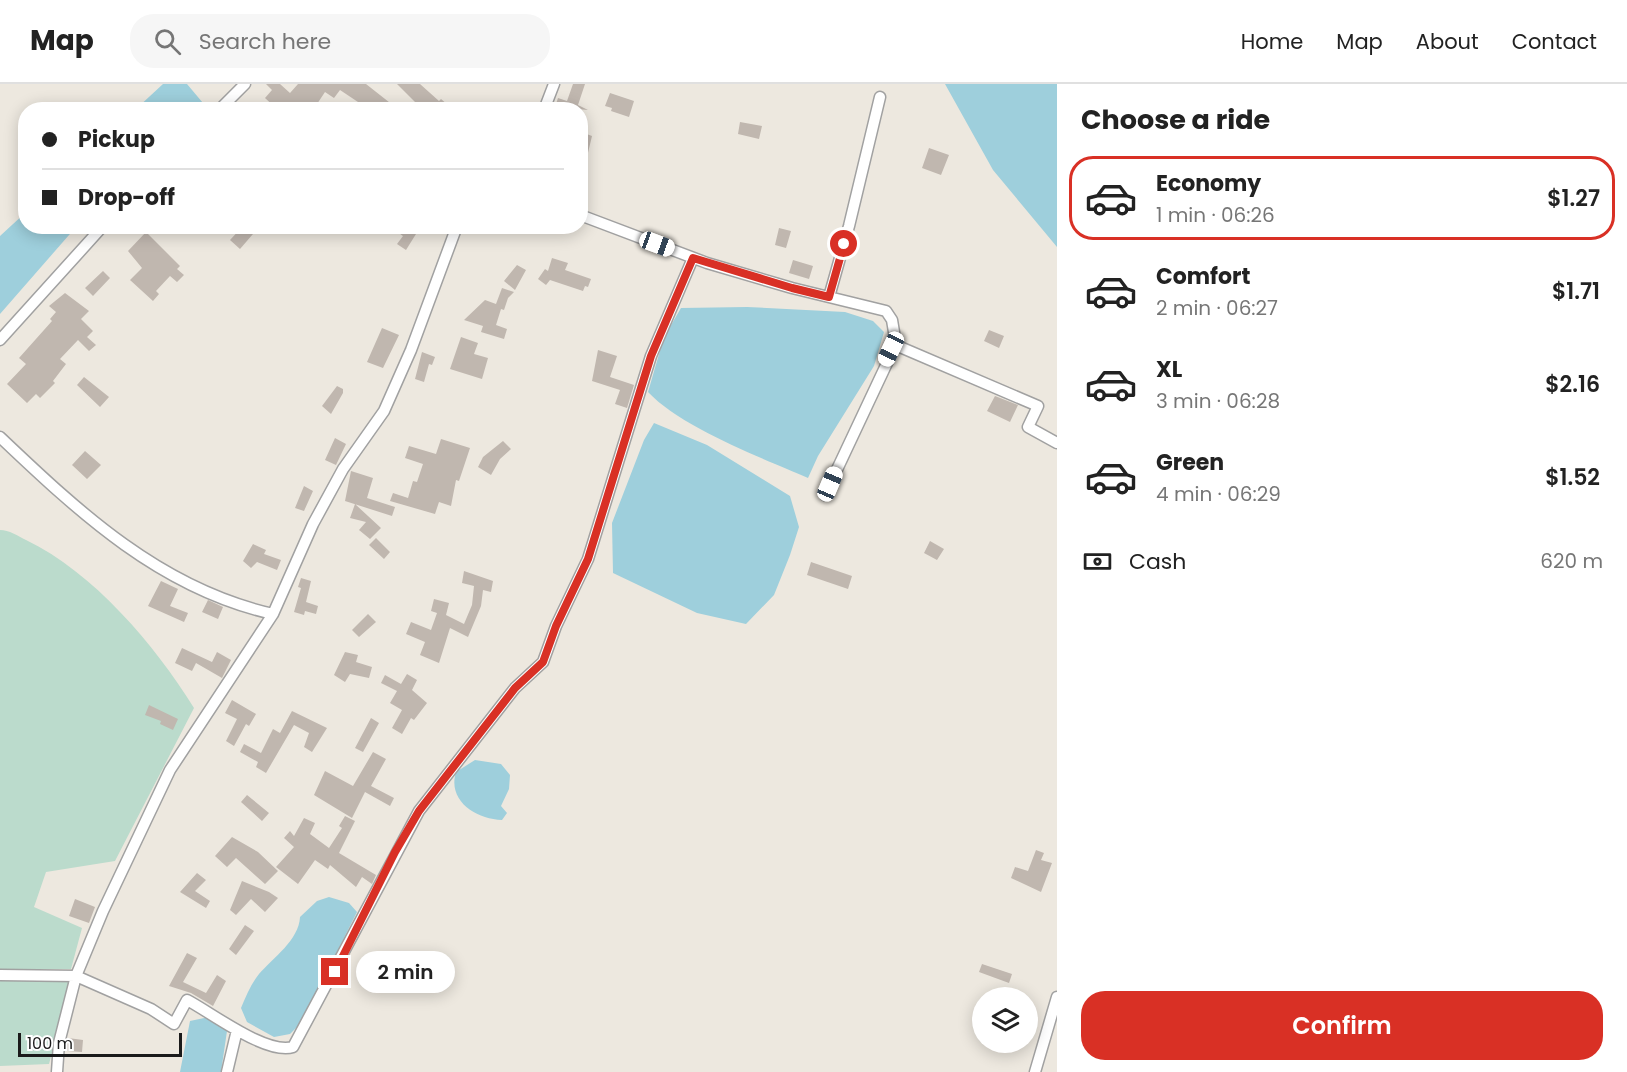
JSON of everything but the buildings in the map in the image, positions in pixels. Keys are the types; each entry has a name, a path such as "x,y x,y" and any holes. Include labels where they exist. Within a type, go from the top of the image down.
{"street":[{"path":"227,102 245,84"},
{"path":"547,102 554,84"},
{"path":"829,297 849,226 880,97"},
{"path":"588,218 693,258 792,288 886,311 892,320 896,344 825,495"},
{"path":"0,340 96,234"},
{"path":"57,1072 59,1043 76,976 103,911 170,770 273,614 318,514 343,469 384,411 411,350 454,234"},
{"path":"0,975 76,976 151,1010 174,1024 187,1000 237,1030 284,1050 293,1047 419,811 515,688 543,662 556,626 588,559 651,356 693,258"},
{"path":"896,344 1038,406 1028,427 1057,443"},
{"path":"0,437 61,495 123,546 172,575 236,605 273,614"},
{"path":"1035,1072 1057,996"},
{"path":"227,1072 237,1030"}],"green space":[{"path":"0,530 13,533 51,554 75,571 121,612 161,660 194,708 115,861 46,872 34,907 82,928 71,969 0,969"},
{"path":"0,979 71,981 49,1064 0,1066"}],"water":[{"path":"163,84 187,84 202,102 144,102"},
{"path":"945,84 1057,84 1057,247 993,170"},
{"path":"18,219 18,234 70,234 0,314 0,236"},
{"path":"747,307 845,312 873,321 884,332 874,366 818,456 808,478 701,430 681,418 648,392 664,337 681,308"},
{"path":"654,423 707,445 790,496 799,527 790,555 774,595 746,624 697,613 613,573 612,523 644,440"},
{"path":"475,760 501,764 510,775 509,789 501,806 507,813 502,820 474,812 460,800 456,792 454,782 456,772"},
{"path":"329,897 349,903 357,912 302,1022 290,1034 274,1037 247,1022 241,1008 256,978 290,941 299,925 300,917 317,901"},
{"path":"209,1017 220,1022 227,1031 221,1072 180,1072 190,1021"}],"route":[{"path":"335,972 349,940 419,811 515,688 543,662 556,626 588,559 651,356 693,258 829,297 844,244"}]}
